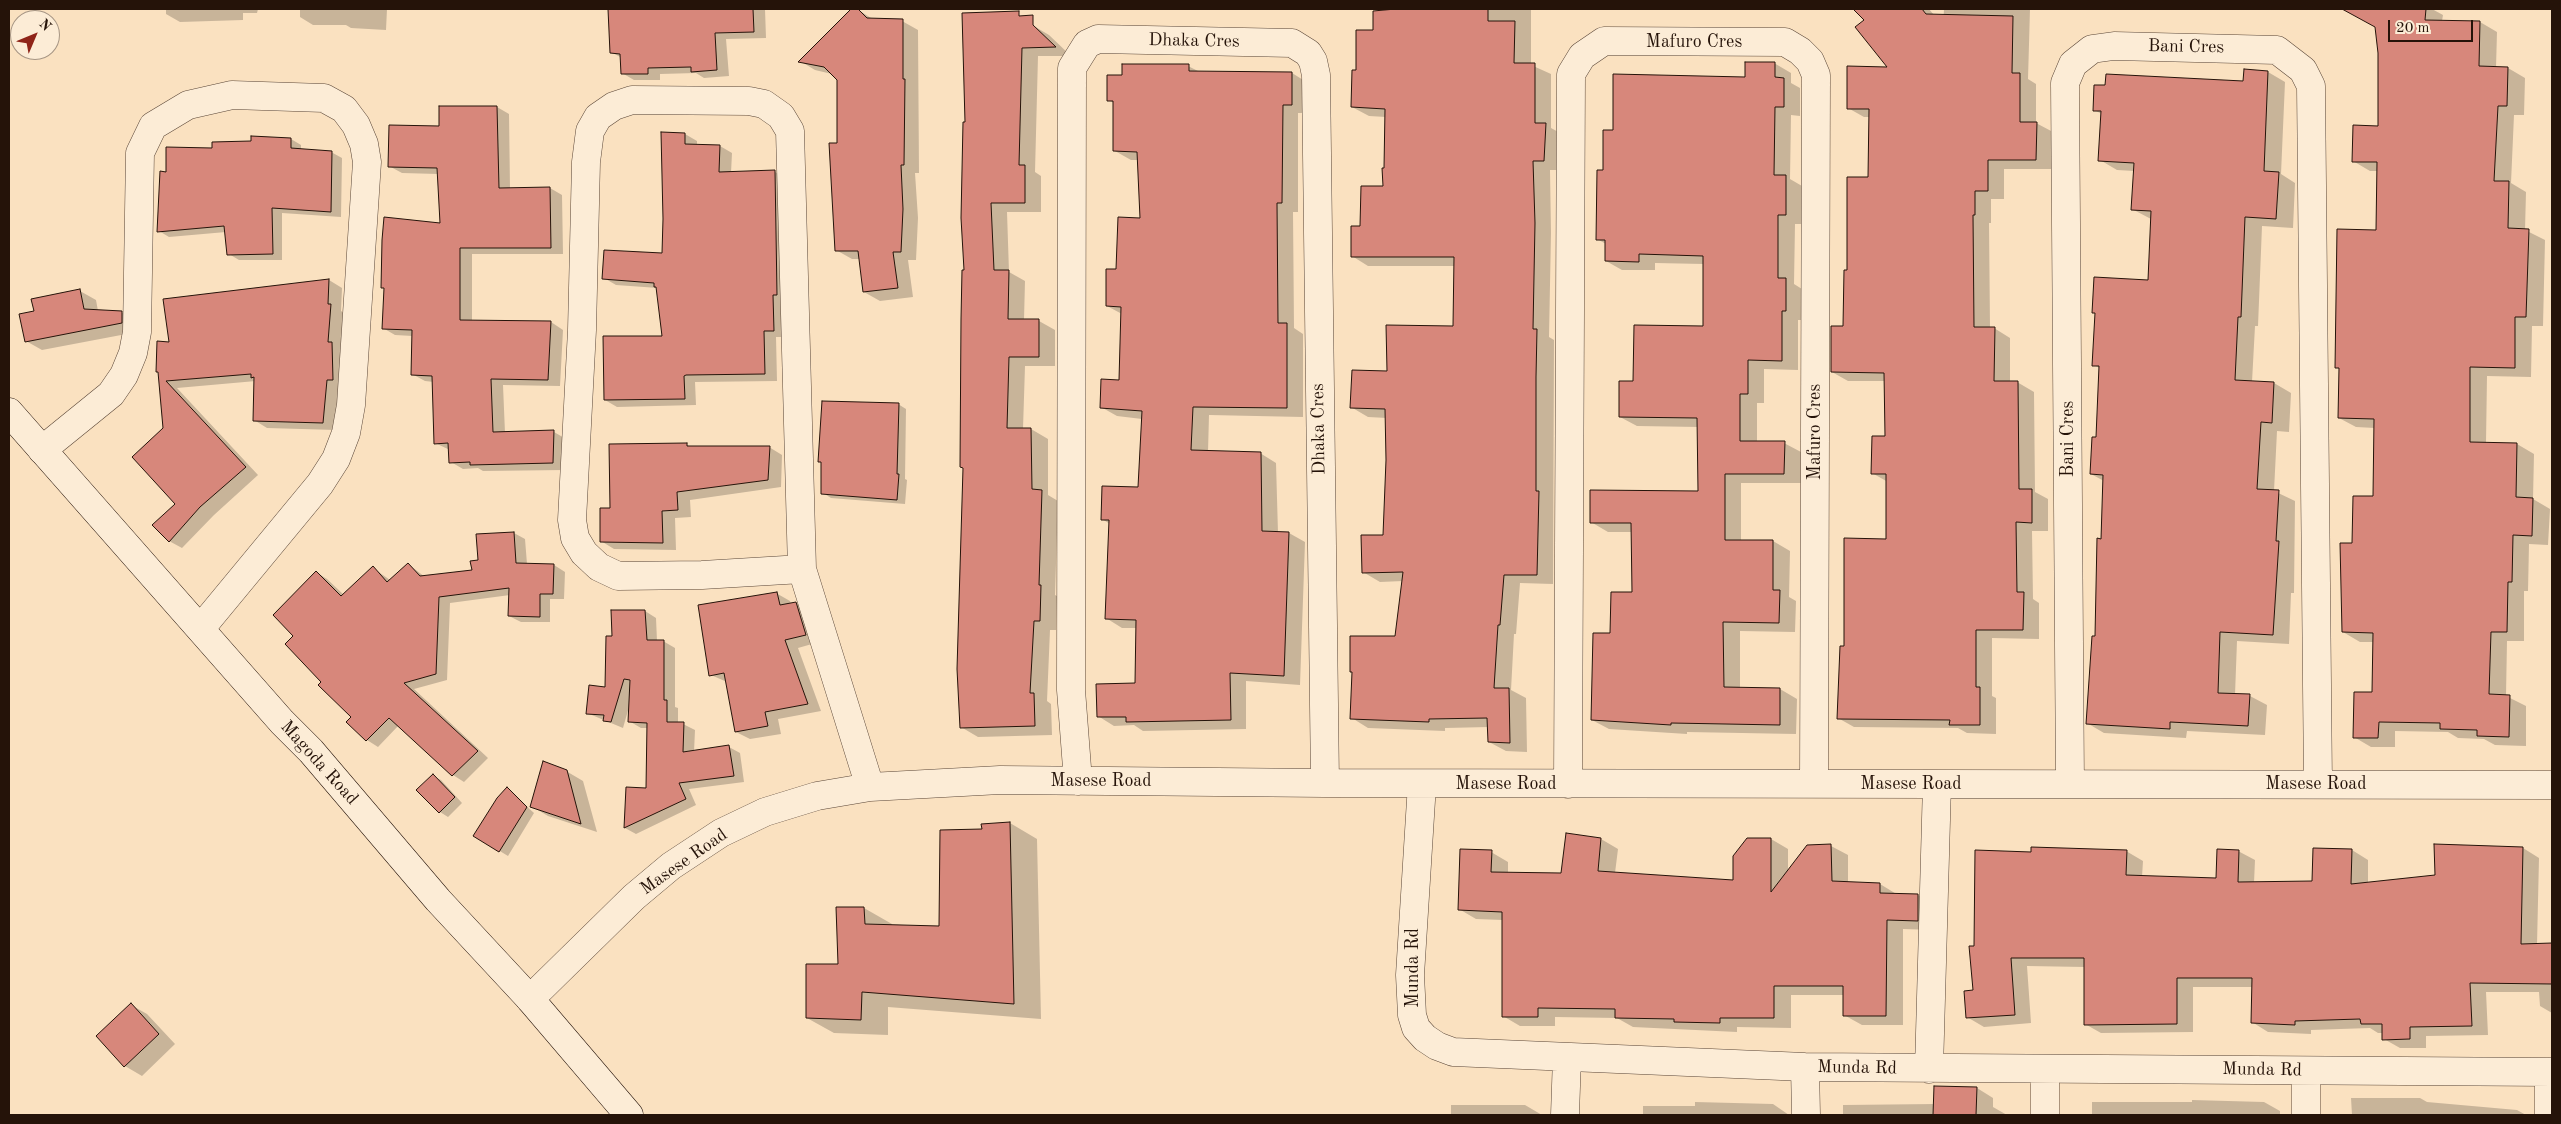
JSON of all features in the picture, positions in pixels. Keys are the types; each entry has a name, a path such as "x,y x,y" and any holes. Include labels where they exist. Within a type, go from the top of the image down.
{"street":[{"name":"Dhaka Cres","path":"1078,781 1071,690 1072,68 1087,44 1098,39 1292,43 1308,53 1313,61 1316,75 1326,783"},
{"name":"Mafuro Cres","path":"1568,784 1571,74 1582,56 1604,41 1785,42 1800,51 1810,61 1816,74 1814,784"},
{"name":"Bani Cres","path":"2070,784 2065,83 2073,64 2092,49 2114,46 2277,50 2303,70 2311,86 2318,784"},
{"path":"42,450 111,394 124,375 133,353 137,332 140,153 153,126 188,105 232,95 324,98 344,109 356,125 364,144 367,162 351,406 346,433 336,459 320,484 201,628"},
{"path":"802,569 702,575 618,576 599,567 584,553 575,538 572,520 582,330 586,162 590,131 598,117 614,106 632,100 748,101 764,104 781,116 790,131 802,569 870,787"},
{"name":"Magoda Road","path":"9,412 282,722 311,751 438,900 530,999 629,1115"},
{"name":"Masese Road","path":"530,999 634,897 671,866 721,833 765,812 817,796 870,787 1000,780 1422,784 2552,785"},
{"name":"Munda Rd","path":"1422,784 1410,975 1412,1015 1416,1028 1437,1046 1453,1052 1805,1067 2551,1072"},
{"path":"1929,1069 1937,784"},
{"path":"1565,1115 1567,1057"},
{"path":"1805,1067 1806,1115"},
{"path":"2044,1068 2045,1115"},
{"path":"2306,1071 2306,1115"},
{"path":"2549,1115 2551,1072"}],"building":[{"path":"608,9 753,9 754,32 715,33 717,70 691,72 691,67 648,68 648,74 621,74 620,54 610,53"},
{"path":"851,9 858,9 867,18 903,19 903,79 905,79 904,165 901,165 903,209 901,252 893,252 898,288 863,292 858,251 835,251 829,143 837,143 837,80 824,67 798,62"},
{"path":"1396,9 1488,9 1488,21 1515,21 1514,63 1535,63 1535,123 1546,123 1544,161 1533,161 1535,223 1533,329 1537,329 1536,491 1539,491 1537,575 1504,575 1500,625 1498,625 1494,688 1509,688 1510,743 1488,742 1487,718 1429,719 1429,722 1350,719 1352,672 1350,672 1350,636 1395,636 1403,572 1362,573 1361,535 1383,535 1386,460 1385,409 1350,408 1352,370 1387,371 1386,325 1453,326 1454,257 1351,257 1351,226 1360,226 1361,186 1383,186 1382,168 1384,168 1385,109 1351,107 1352,70 1356,70 1356,30 1373,30 1373,11"},
{"path":"1853,9 1922,9 1926,14 2013,16 2012,73 2020,73 2020,122 2037,122 2036,160 1988,160 1988,191 1975,191 1975,215 1973,215 1974,327 1995,327 1994,381 2018,381 2019,489 2032,489 2032,523 2016,522 2017,592 2024,592 2023,630 1976,630 1976,687 1980,687 1980,725 1949,725 1950,720 1837,719 1840,646 1844,646 1844,538 1886,539 1886,474 1871,474 1872,436 1885,436 1884,373 1831,372 1831,326 1843,326 1844,270 1847,270 1847,177 1868,177 1869,109 1847,109 1847,66 1887,67 1855,27 1864,20"},
{"path":"2342,9 2426,9 2425,20 2480,21 2479,66 2508,67 2507,106 2498,106 2494,181 2509,181 2508,228 2529,229 2526,317 2515,317 2515,368 2470,367 2470,442 2517,443 2516,497 2533,498 2532,536 2513,535 2512,582 2508,582 2507,632 2491,632 2489,694 2510,695 2509,737 2477,736 2477,730 2440,729 2440,723 2379,722 2378,738 2353,738 2354,692 2372,692 2373,633 2342,632 2340,543 2352,543 2353,496 2373,496 2374,419 2338,418 2339,368 2335,368 2337,229 2376,230 2377,162 2352,162 2353,125 2378,126 2378,53 2375,27"},
{"path":"1019,11 1019,16 1033,15 1033,25 1056,47 1022,48 1019,165 1025,165 1025,203 991,203 994,270 1009,270 1008,319 1039,319 1039,357 1009,357 1007,428 1031,428 1032,489 1042,490 1039,585 1041,585 1040,621 1034,621 1030,693 1034,693 1035,726 960,728 957,669 963,468 960,467 961,319 962,270 964,270 961,218 963,122 965,122 962,13"},
{"path":"1745,62 1775,62 1775,77 1784,78 1784,107 1775,107 1774,175 1786,175 1786,215 1778,215 1778,278 1786,278 1786,311 1782,311 1782,361 1748,360 1748,394 1740,394 1740,441 1785,441 1784,474 1725,474 1725,540 1773,540 1773,590 1780,590 1779,623 1723,622 1724,687 1780,688 1780,725 1671,723 1671,725 1591,720 1593,633 1610,633 1611,592 1632,592 1631,523 1590,523 1590,490 1698,491 1697,418 1619,417 1619,381 1633,381 1634,325 1703,326 1703,256 1639,254 1639,262 1605,261 1605,240 1596,240 1597,170 1603,170 1603,130 1613,130 1613,74 1745,77"},
{"path":"1122,64 1189,64 1189,71 1292,72 1292,105 1283,105 1282,203 1277,203 1278,323 1287,323 1287,408 1193,407 1191,450 1261,452 1262,531 1289,532 1284,676 1230,673 1231,720 1126,722 1126,717 1097,717 1096,684 1135,683 1136,620 1105,619 1109,520 1101,520 1102,486 1138,487 1142,411 1100,408 1101,379 1119,380 1121,307 1106,306 1106,269 1116,269 1118,217 1140,218 1137,152 1113,151 1113,101 1107,101 1107,75 1122,75"},
{"path":"2244,69 2268,71 2264,171 2279,172 2276,219 2245,217 2241,317 2238,317 2235,380 2274,382 2272,423 2261,422 2257,489 2279,490 2276,541 2279,541 2273,635 2220,632 2218,693 2250,694 2248,726 2170,722 2170,729 2086,724 2092,636 2095,636 2097,538 2101,539 2103,475 2090,474 2092,437 2096,437 2099,366 2092,366 2095,313 2092,313 2094,277 2148,280 2151,211 2131,210 2134,163 2098,161 2101,111 2093,111 2094,85 2105,85 2106,74 2243,81"},
{"path":"439,106 497,106 499,188 550,187 551,248 460,248 460,320 551,321 548,380 491,379 493,432 554,430 553,463 470,465 470,462 449,463 448,443 434,444 432,376 411,375 412,330 382,329 384,288 381,288 384,217 440,223 437,168 388,167 389,125 439,126"},
{"path":"661,132 685,133 685,144 720,145 719,172 775,170 777,295 773,295 774,331 764,331 765,374 686,375 684,376 685,399 604,400 603,336 662,336 654,283 602,279 604,250 662,253"},
{"path":"251,136 291,138 291,148 332,151 331,212 272,208 273,254 227,255 224,226 157,232 160,171 166,172 166,147 212,148 212,142 251,141"},
{"path":"329,279 328,304 331,304 328,342 332,342 333,380 327,380 323,423 253,421 254,377 251,378 251,374 166,381 246,467 200,507 169,542 152,525 175,504 132,457 163,428 158,372 156,372 157,341 169,342 163,299"},
{"path":"80,289 84,309 122,311 122,323 25,342 19,314 34,311 31,299"},
{"path":"822,401 899,403 897,500 821,494 821,462 818,462"},
{"path":"687,443 687,446 770,446 768,480 677,492 678,510 662,511 663,543 600,542 600,508 610,508 609,444"},
{"path":"514,532 516,563 554,564 553,594 540,594 540,617 508,616 509,588 439,597 436,674 404,683 478,751 452,776 389,718 366,741 346,722 351,717 318,685 321,682 285,644 293,636 273,615 316,571 341,596 373,566 387,582 408,563 420,576 472,570 470,561 478,560 476,534"},
{"path":"777,592 780,605 796,602 806,635 785,640 808,704 765,712 768,726 735,732 724,673 709,676 698,605"},
{"path":"611,610 645,610 647,640 664,640 664,700 667,700 667,722 684,722 683,752 729,745 734,776 679,783 686,799 624,828 626,787 646,788 647,723 628,722 630,680 624,679 611,722 603,721 604,715 586,714 589,685 605,687 606,636 612,636"},
{"path":"543,761 567,770 581,824 530,807"},
{"path":"433,774 455,797 439,813 416,790"},
{"path":"507,787 527,807 499,852 473,836 497,798"},
{"path":"1010,822 1014,1004 862,992 861,1020 806,1018 806,964 838,964 836,907 864,907 865,924 939,926 940,830 982,829 981,824"},
{"path":"1566,833 1601,838 1598,871 1733,880 1733,856 1747,838 1771,838 1771,892 1807,845 1831,844 1832,881 1880,883 1880,893 1918,894 1918,921 1887,920 1886,1016 1843,1016 1843,986 1774,986 1774,1018 1720,1018 1720,1023 1674,1022 1674,1019 1615,1018 1615,1009 1538,1008 1538,1017 1502,1017 1502,912 1458,910 1460,849 1492,850 1491,872 1561,873"},
{"path":"2434,844 2523,847 2521,944 2552,943 2552,984 2470,983 2472,1026 2410,1027 2410,1039 2382,1040 2382,1024 2361,1024 2360,1019 2295,1021 2295,1025 2251,1023 2252,978 2177,978 2177,1024 2084,1025 2084,958 2011,958 2015,1015 1966,1018 1964,991 1973,990 1969,946 1974,946 1975,850 2031,852 2031,847 2127,850 2126,875 2216,878 2217,849 2239,850 2238,882 2312,881 2313,848 2352,849 2351,884 2435,875"},
{"path":"131,1003 159,1034 124,1067 96,1036"},
{"path":"1934,1086 1977,1087 1976,1115 1933,1115"}]}
